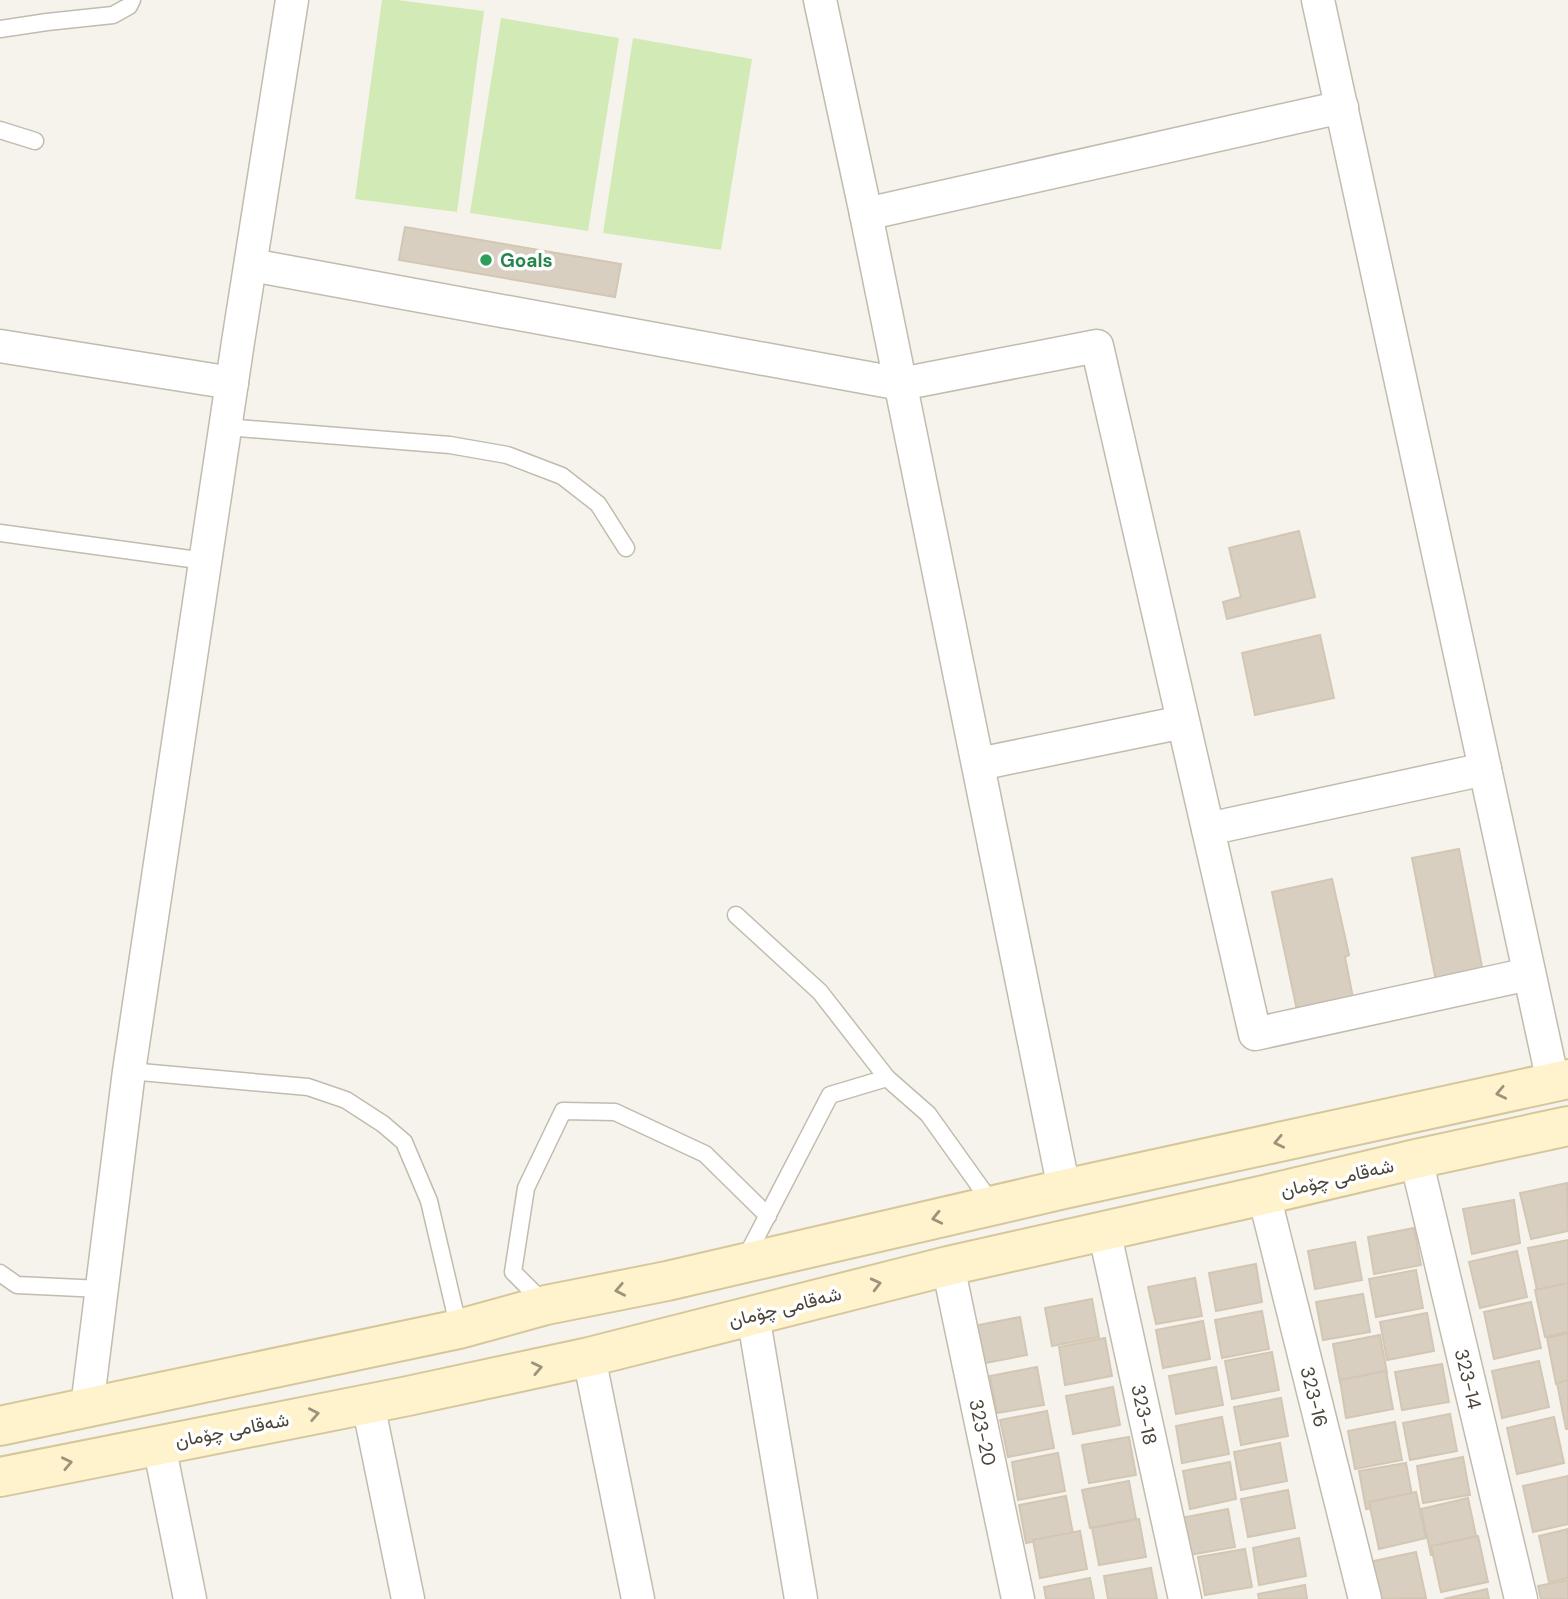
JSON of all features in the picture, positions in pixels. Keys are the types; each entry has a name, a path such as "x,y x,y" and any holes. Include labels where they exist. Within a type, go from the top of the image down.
{"street":[{"path":"87,1407 129,1071 292,0"},
{"path":"820,0 979,764 1064,1189"},
{"path":"0,1426 459,1329 546,1305 667,1281 1064,1189 1560,1080 1529,974 1318,0"},
{"path":"866,214 1342,107"},
{"path":"251,265 901,384 1097,346 1255,1034 1529,974"},
{"path":"0,346 232,383"},
{"path":"979,764 1183,722"},
{"path":"1208,829 1485,769"},
{"name":"شەقامی چۆمان","path":"0,1477 589,1357 948,1266 1104,1230 1416,1159 1567,1132"},
{"name":"323-14","path":"1416,1159 1521,1599"},
{"name":"323-16","path":"1264,1195 1365,1599"},
{"name":"323-18","path":"1104,1230 1185,1599"},
{"name":"323-20","path":"948,1266 1018,1599"},
{"path":"667,1281 680,1334"},
{"path":"753,1315 801,1599"},
{"path":"589,1357 638,1599"},
{"path":"368,1404 408,1599"},
{"path":"159,1444 190,1599"}],"lane":[{"path":"0,29 113,15 129,6 132,0"},
{"path":"0,130 35,141"},
{"path":"226,427 450,445 508,455 562,476 598,504 626,548"},
{"path":"0,533 205,561"},
{"path":"736,915 820,992 887,1078 928,1114 993,1205"},
{"path":"129,1071 308,1087 346,1100 383,1124 404,1142 429,1201 459,1329"},
{"path":"744,1263 830,1095 887,1078"},
{"path":"546,1305 513,1272 526,1188 563,1111 615,1112 705,1154 768,1216"},
{"path":"0,1273 17,1285 102,1289"}],"green space":[{"path":"382,0 484,11 457,212 355,199"},
{"path":"501,18 619,38 588,231 470,213"},
{"path":"633,38 752,59 721,250 603,233"}],"building":[{"path":"405,227 621,264 615,297 399,260"},
{"path":"1299,531 1315,597 1227,619 1223,602 1241,597 1229,548"},
{"path":"1320,635 1334,698 1255,715 1242,653"},
{"path":"1459,849 1483,972 1436,981 1412,858"},
{"path":"1332,879 1349,955 1345,957 1354,1003 1298,1015 1272,892"},
{"path":"1567,1183 1568,1231 1531,1239 1520,1193"},
{"path":"1514,1200 1520,1243 1472,1254 1463,1209"},
{"path":"1414,1228 1421,1265 1374,1274 1368,1237"},
{"path":"1568,1240 1568,1288 1538,1295 1528,1248"},
{"path":"1355,1242 1362,1280 1315,1289 1308,1251"},
{"path":"1517,1251 1527,1297 1480,1308 1469,1262"},
{"path":"1256,1264 1262,1302 1216,1311 1209,1273"},
{"path":"1416,1270 1423,1308 1376,1317 1369,1279"},
{"path":"1195,1278 1202,1316 1156,1324 1148,1287"},
{"path":"1568,1283 1568,1332 1545,1337 1535,1290"},
{"path":"1363,1294 1370,1332 1323,1340 1316,1302"},
{"path":"1092,1299 1099,1337 1052,1346 1045,1308"},
{"path":"1531,1302 1541,1348 1494,1359 1484,1312"},
{"path":"1262,1311 1269,1349 1222,1358 1215,1320"},
{"path":"1427,1313 1434,1351 1387,1360 1380,1322"},
{"path":"1020,1317 1027,1355 980,1364 973,1326"},
{"path":"1203,1321 1210,1359 1163,1368 1156,1330"},
{"path":"1568,1333 1568,1382 1556,1384 1547,1338"},
{"path":"1380,1335 1387,1373 1340,1382 1333,1344"},
{"path":"1105,1338 1112,1376 1065,1385 1059,1347"},
{"path":"1272,1352 1279,1390 1232,1399 1225,1361"},
{"path":"1539,1361 1549,1407 1502,1418 1492,1371"},
{"path":"1442,1364 1449,1402 1402,1410 1395,1372"},
{"path":"1037,1367 1044,1405 997,1413 990,1376"},
{"path":"1216,1367 1223,1405 1176,1414 1169,1376"},
{"path":"1386,1371 1393,1409 1346,1418 1340,1380"},
{"path":"1568,1380 1568,1429 1566,1429 1557,1383"},
{"path":"1113,1387 1120,1425 1073,1434 1066,1396"},
{"path":"1281,1398 1288,1436 1241,1445 1234,1407"},
{"path":"1047,1411 1054,1448 1008,1457 1000,1420"},
{"path":"1450,1414 1457,1451 1410,1460 1403,1423"},
{"path":"1222,1417 1229,1454 1182,1463 1176,1426"},
{"path":"1554,1417 1564,1463 1517,1474 1507,1428"},
{"path":"1395,1422 1402,1460 1355,1469 1348,1431"},
{"path":"1129,1437 1136,1475 1089,1483 1082,1445"},
{"path":"1280,1443 1287,1481 1241,1490 1234,1452"},
{"path":"1058,1453 1065,1491 1018,1500 1012,1462"},
{"path":"1463,1457 1470,1495 1423,1503 1417,1466"},
{"path":"1230,1462 1236,1499 1190,1509 1183,1471"},
{"path":"1406,1463 1413,1500 1366,1509 1359,1471"},
{"path":"1568,1476 1568,1524 1533,1532 1523,1486"},
{"path":"1129,1481 1136,1519 1090,1528 1082,1490"},
{"path":"1288,1490 1295,1528 1248,1537 1241,1499"},
{"path":"1416,1492 1426,1538 1379,1549 1369,1502"},
{"path":"1066,1496 1073,1534 1026,1543 1019,1505"},
{"path":"1468,1498 1478,1545 1431,1555 1421,1509"},
{"path":"1228,1509 1235,1547 1189,1555 1181,1518"},
{"path":"1139,1519 1146,1557 1099,1565 1092,1528"},
{"path":"1568,1529 1568,1578 1549,1582 1539,1536"},
{"path":"1080,1531 1087,1569 1040,1578 1033,1540"},
{"path":"1478,1536 1488,1582 1441,1592 1431,1546"},
{"path":"1299,1538 1306,1576 1259,1585 1253,1548"},
{"path":"1245,1549 1252,1587 1205,1595 1198,1557"},
{"path":"1416,1552 1426,1598 1377,1599 1369,1562"},
{"path":"1151,1568 1157,1599 1108,1599 1104,1576"},
{"path":"1090,1578 1094,1599 1046,1599 1044,1587"},
{"path":"1568,1580 1568,1599 1541,1599 1538,1586"},
{"path":"1305,1585 1307,1599 1259,1599 1258,1594"},
{"path":"1487,1589 1489,1599 1444,1599"}],"place":[{"name":"Goals","path":"486,260"}]}
